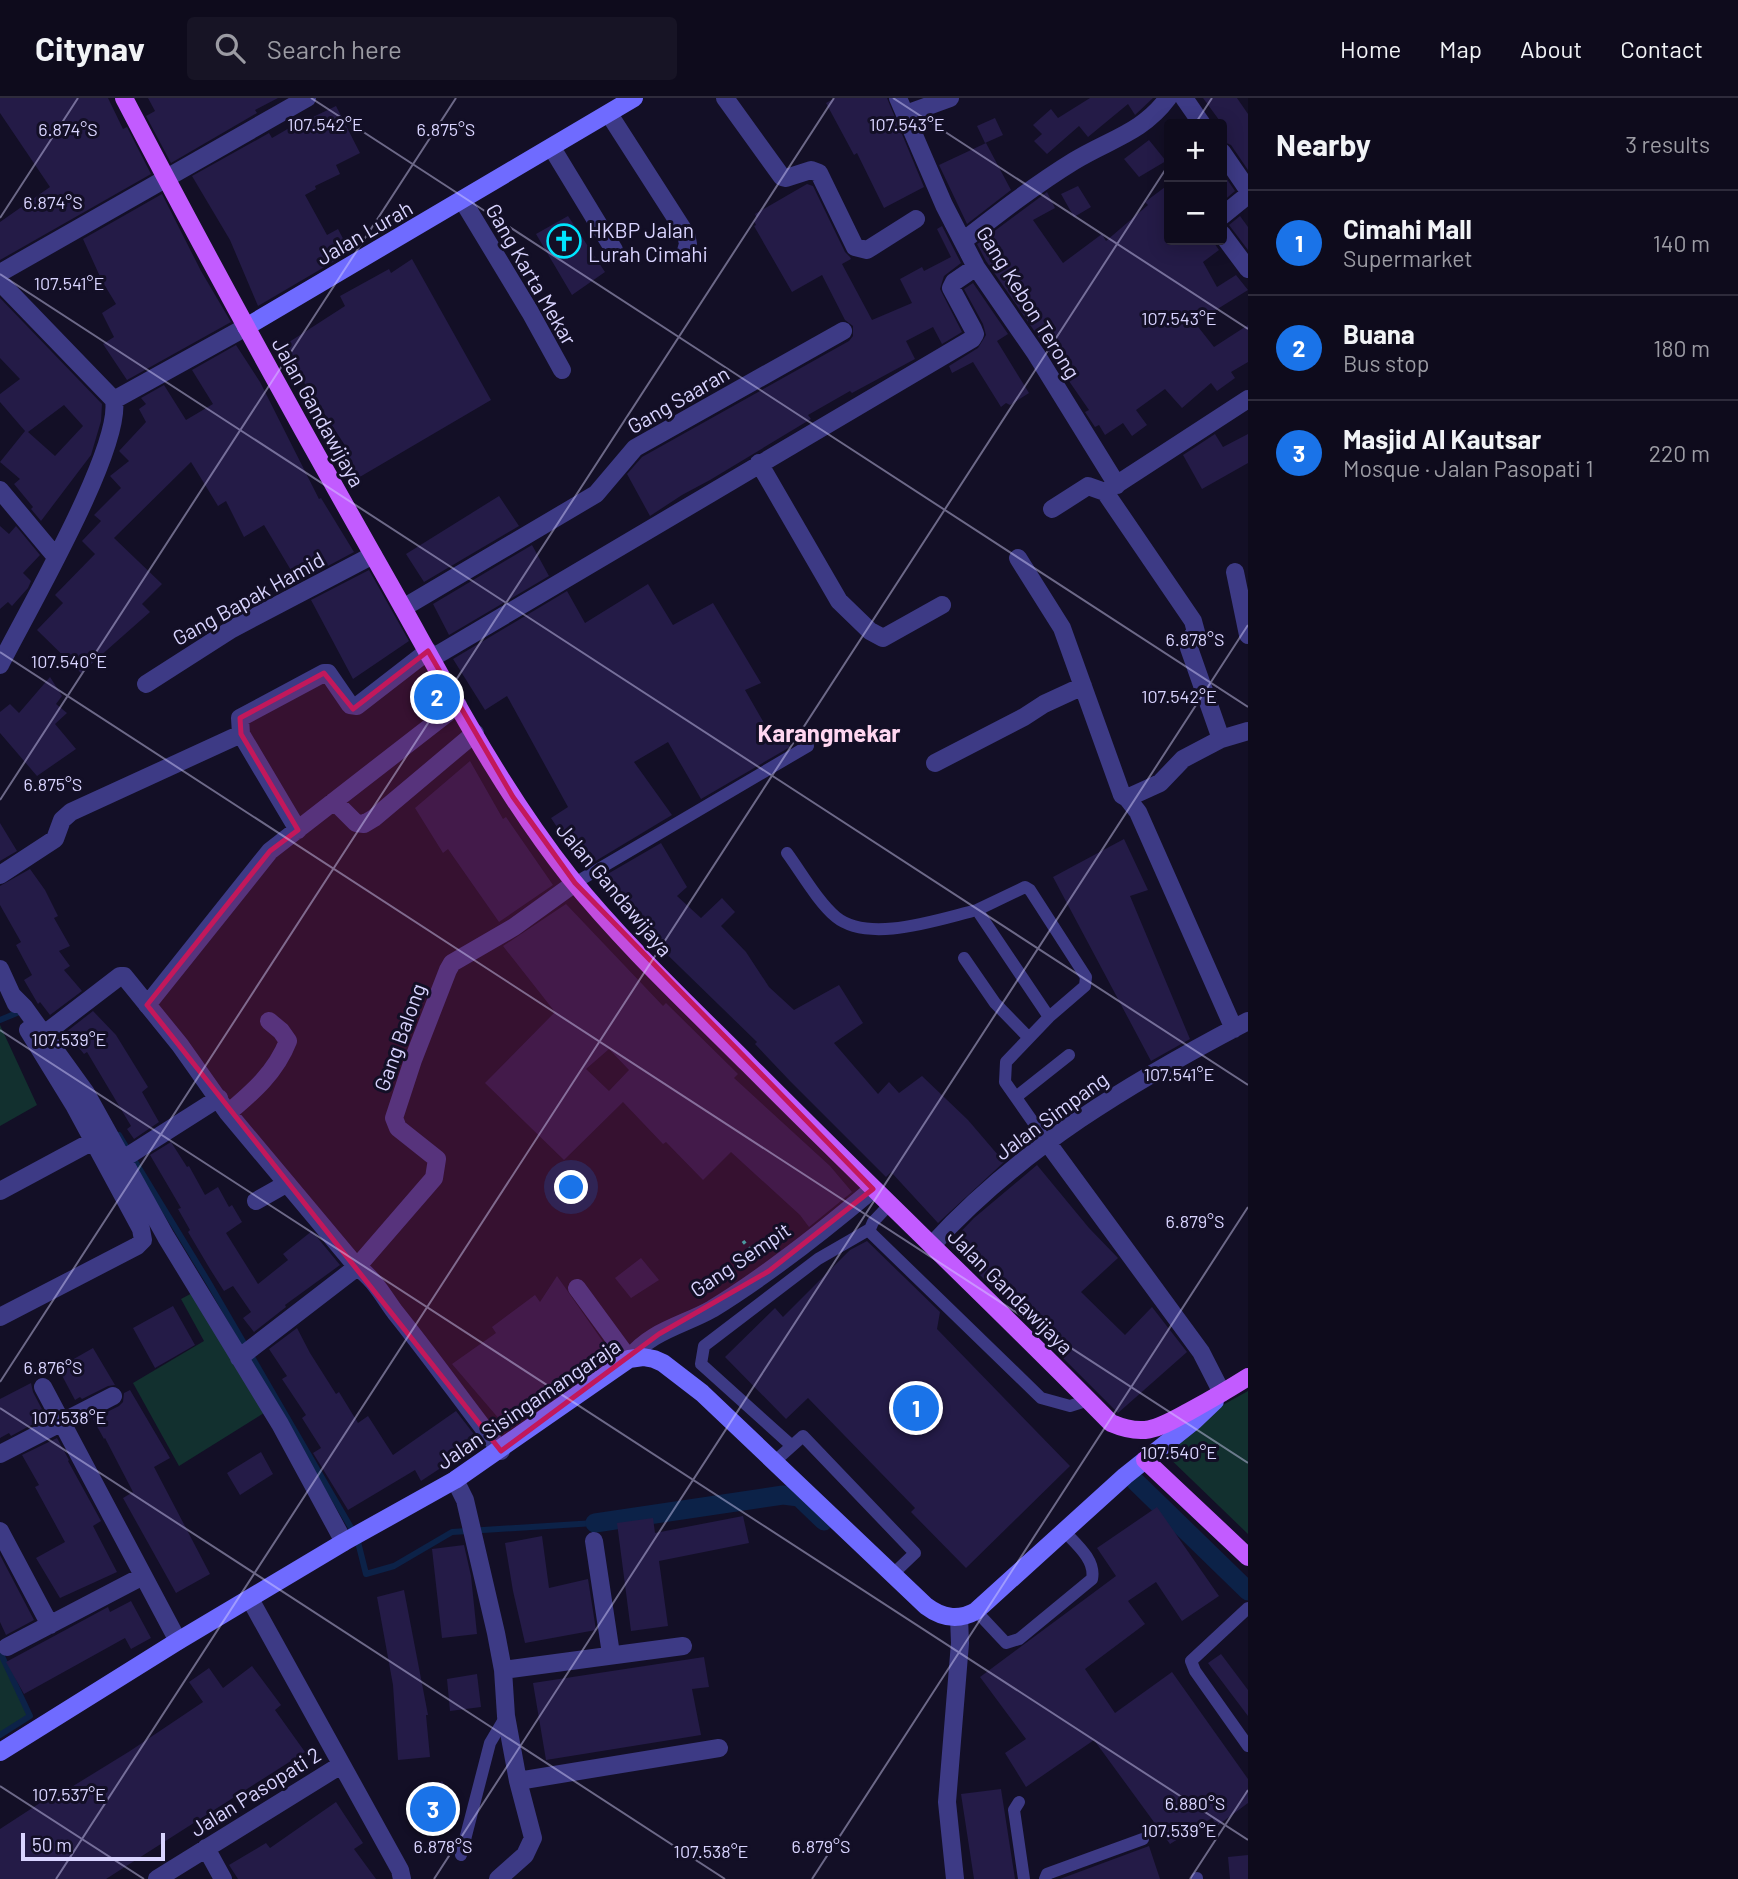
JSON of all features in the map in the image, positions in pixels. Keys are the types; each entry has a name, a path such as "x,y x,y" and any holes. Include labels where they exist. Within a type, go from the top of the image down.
{"main road":[{"name":"Jalan Gandawijaya","path":"124,98 246,327 458,705 537,832 575,883 614,928 889,1205 1111,1423 1126,1430 1142,1431 1168,1424 1248,1377"},
{"name":"Jalan Lurah","path":"246,327 634,98"},
{"name":"Jalan Sisingamangaraja","path":"0,1752 178,1641 455,1480 501,1451 629,1359 643,1357 663,1363 702,1393 937,1614 968,1614"},
{"path":"968,1614 1145,1460 1194,1421 1222,1393"},
{"path":"1145,1460 1248,1557"}],"street":[{"path":"0,273 307,98"},
{"path":"725,98 782,177 811,170 819,173 856,247 867,250 916,219"},
{"path":"902,106 950,98"},
{"path":"963,241 1076,159 1143,125 1168,98"},
{"path":"1184,98 1199,119"},
{"name":"Gang Kebon Terong","path":"902,106 944,205 976,267 1036,354 1111,488 1193,621 1196,632 1189,640 1189,648 1221,739"},
{"path":"609,114 686,234 686,251"},
{"path":"552,148 614,250"},
{"path":"1227,159 1248,190"},
{"path":"1227,212 1248,195"},
{"name":"Gang Karta Mekar","path":"463,201 562,370"},
{"path":"1227,241 1248,269"},
{"path":"298,830 241,734 239,720 245,713 319,675 328,673 350,705 357,706 430,655 972,339 975,334 951,285 976,267"},
{"path":"0,282 114,400 116,413 97,470 0,665"},
{"name":"Jalan Lurah","path":"114,400 246,327"},
{"name":"Gang Saaran","path":"403,608 596,494 635,448 844,331"},
{"path":"1052,509 1088,486 1111,488 1248,399"},
{"path":"759,463 839,601 870,631 883,638 942,605"},
{"path":"0,490 56,557"},
{"name":"Gang Bapak Hamid","path":"146,684 232,629 373,555"},
{"path":"1018,558 1062,628 1122,795 1138,812 1241,1025"},
{"path":"1235,572 1248,635"},
{"path":"935,763 1083,686"},
{"path":"147,1005 270,852 458,705"},
{"path":"1127,798 1160,783 1183,759 1221,739 1248,730"},
{"path":"334,801 356,823 364,824 475,733"},
{"path":"0,875 55,839 62,820 71,812 241,734"},
{"name":"Gang Balong","path":"357,1267 434,1178 437,1159 398,1128 394,1118 450,965 514,927 575,883"},
{"path":"0,970 32,1039 74,1105 141,1229 143,1240 137,1246 0,1317"},
{"path":"43,1035 120,975 124,976 286,1184 370,1280 501,1451"},
{"path":"12,995 86,1093 166,1237 239,1358 354,1537"},
{"path":"123,1158 259,1087 288,1041 269,1021"},
{"name":"Jalan Simpang","path":"932,1245 986,1191 1047,1142 1139,1080 1241,1025"},
{"path":"0,1191 93,1141"},
{"path":"1047,1142 1194,1342 1222,1393"},
{"path":"256,1201 286,1184"},
{"name":"Gang Sempit","path":"629,1359 659,1334 709,1310 769,1271 873,1189"},
{"path":"239,1358 357,1267"},
{"path":"577,1289 629,1359"},
{"path":"43,1388 178,1641"},
{"path":"0,1454 113,1396"},
{"path":"455,1480 465,1500 475,1540 502,1670 506,1716 518,1781 533,1838 525,1855 498,1879"},
{"path":"0,1531 50,1625"},
{"path":"594,1541 611,1654"},
{"path":"7,1647 143,1576"},
{"path":"250,1599 400,1870 402,1879"},
{"path":"955,1879 947,1802 960,1643 968,1614"},
{"path":"502,1670 683,1646"},
{"path":"518,1781 719,1748"},
{"name":"Jalan Pasopati 2","path":"158,1879 341,1765"},
{"path":"206,1848 223,1879"}],"lane":[{"path":"575,883 808,746"},
{"path":"787,853 829,911 845,923 865,929 896,929 977,910 1025,887 1030,890 1086,977 1085,986 1049,1017 1006,1062 1004,1070 1005,1082 1047,1142"},
{"path":"977,910 1049,1017"},
{"path":"964,958 995,1003 1029,1038"},
{"path":"1016,1097 1069,1055"},
{"path":"792,1446 701,1364 704,1346 818,1259 870,1229 889,1205"},
{"path":"870,1229 871,1233 1041,1398 1070,1406 1089,1400"},
{"path":"774,1462 803,1436 915,1553 893,1574"},
{"path":"968,1614 1006,1643 1019,1639 1092,1579 1094,1571 1091,1563 1064,1531"},
{"path":"1247,1609 1191,1661 1195,1671 1248,1746"},
{"path":"461,1855 490,1743 506,1716"},
{"path":"1018,1802 1014,1810 1024,1879"},
{"path":"1045,1879 1047,1874 1143,1839"}],"highlighted area":[{"path":"428,651 513,797 575,883 873,1189 769,1271 659,1334 501,1451 147,1005 270,851 298,830 241,734 240,718 324,673 353,709"}],"green space":[{"path":"0,1025 37,1105 0,1126"},
{"path":"196,1291 267,1411 179,1466 133,1383 204,1341 181,1299"},
{"path":"1248,1391 1248,1534 1162,1451 1194,1421"},
{"path":"0,1652 29,1715 0,1733"}],"building":[{"path":"0,98 108,98 123,129 127,127 151,174 0,260 0,222 50,187 0,113"},
{"path":"148,98 278,98 171,163 146,116 155,111"},
{"path":"835,98 887,98 924,187 884,208 857,153 854,155 826,103"},
{"path":"1090,98 1153,98 1135,115 1128,104 1088,137 1079,126 1047,154 1034,141 1042,134 1033,125 1051,109 1058,118"},
{"path":"1203,98 1237,98 1248,114 1248,170 1227,143 1227,119 1218,119"},
{"path":"336,106 360,153 336,165 340,174 315,186 316,189 305,195 327,235 338,229 350,252 258,306 230,240 192,176 269,133 272,138 310,116 311,118"},
{"path":"995,118 1003,135 985,143 977,126"},
{"path":"1149,140 1164,162 1139,177 1124,159"},
{"path":"986,143 1011,190 967,224 939,165"},
{"path":"1227,179 1235,191 1227,198"},
{"path":"807,184 813,186 851,259 842,264 872,320 912,303 900,279 922,267 924,271 951,257 937,229 942,226 961,263 944,276 940,289 962,332 942,344 933,327 906,341 915,359 808,415 811,419 650,516 627,474 642,457 849,341 853,336 853,326 845,320 822,275 792,292 754,226 757,218 755,214"},
{"path":"1078,186 1091,207 1074,217 1061,194"},
{"path":"1164,188 1164,245 1216,245 1219,250 1203,262 1217,287 1236,275 1248,290 1195,323 1214,347 1248,325 1248,362 1231,372 1235,378 1217,391 1211,383 1182,408 1165,389 1136,410 1147,425 1132,436 1123,423 1105,435 1099,425 1095,427 1085,412 1089,410 977,244 1047,192 1055,208 1033,220 1063,263 1102,234 1106,241 1148,205 1145,202"},
{"path":"162,194 201,271 231,322 127,380 103,344 114,337 102,313 116,304 83,239"},
{"path":"568,216 605,272 572,295 536,234"},
{"path":"1240,216 1248,227 1248,250 1229,225"},
{"path":"412,259 491,400 358,478 344,452 348,450 283,346 345,306 340,296 389,269 391,273"},
{"path":"973,283 1008,334 997,341 1029,393 1010,405 1006,403 1001,407 973,362 952,373 949,366 978,348 986,335 964,289"},
{"path":"0,298 102,404 101,421 91,455 41,521 14,484 20,479 0,462 25,431 0,402 0,394 20,379 0,358","holes":["64,405 83,426 55,456 28,432"]},
{"path":"236,345 260,382 319,499 321,498 354,552 298,582 264,525 244,537 226,501 218,506 191,462 114,538 162,584 142,604 150,612 81,673 37,630 63,603 55,595 95,554 82,541 101,521 94,515 121,488 110,476 129,461 119,451 146,422 139,409 146,404 141,398 164,385 186,420 213,404 192,370"},
{"path":"1215,434 1223,447 1248,434 1248,463 1202,489 1183,455"},
{"path":"499,496 519,526 424,582 406,554"},
{"path":"0,526 9,534 16,526 40,555 23,573 31,581 28,588 12,606 8,602 0,609"},
{"path":"532,545 549,576 449,635 433,604"},
{"path":"369,570 409,641 353,679 311,600"},
{"path":"648,584 673,625 713,603 761,683 745,690 776,744 786,741 790,747 701,799 668,742 634,762 672,815 584,868 551,818 568,807 507,696 485,710 453,659 567,591 585,623"},
{"path":"50,677 62,696 56,704 67,713 55,724 76,749 37,776 0,733 0,712 10,704 19,713"},
{"path":"470,761 503,819 506,817 553,885 499,922 448,849 443,853 415,808"},
{"path":"0,823 17,851 0,861"},
{"path":"1124,839 1148,890 1130,896 1190,1039 1151,1061 1053,877"},
{"path":"661,843 687,887 677,896 701,918 722,898 735,912 721,926 746,952 769,987 794,1010 839,985 863,1023 834,1043 878,1094 889,1082 899,1093 922,1076 968,1120 1004,1162 938,1223 891,1172 886,1177 790,1081 755,1044 757,1042 644,932 599,879"},
{"path":"30,869 45,890 58,916 54,918 70,946 59,951 70,966 64,970 82,991 50,1015 40,1002 38,1004 24,980 32,975 16,945 21,942 0,905 0,886"},
{"path":"566,904 663,1006 666,1003 738,1074 734,1078 830,1166 852,1192 809,1227 800,1215 731,1152 703,1180 666,1142 663,1144 623,1102 564,1160 485,1083 555,1012 503,946","holes":["609,1049 629,1070 609,1091 586,1069"]},
{"path":"93,1011 116,1035 148,1087 142,1092 159,1122 134,1139 127,1129 131,1126 87,1052 84,1054 66,1032"},
{"path":"171,1142 187,1167 189,1166 205,1195 218,1187 229,1207 232,1205 242,1222 226,1233 258,1284 288,1260 283,1254 312,1231 340,1265 285,1305 286,1307 254,1332 243,1318 251,1312 233,1286 224,1291 188,1232 190,1230 178,1209 181,1208 150,1155"},
{"path":"1037,1165 1089,1228 1118,1258 1081,1292 1125,1335 1152,1307 1187,1352 1118,1413 949,1244 974,1218"},
{"path":"867,1241 940,1312 937,1329 1070,1466 966,1568 911,1512 915,1508 808,1398 786,1419 725,1357 775,1308 783,1317 850,1250"},
{"path":"641,1258 659,1280 631,1298 615,1278"},
{"path":"557,1276 613,1356 564,1389 562,1387 506,1427 452,1364 496,1333 492,1327 535,1295 540,1302"},
{"path":"173,1306 195,1345 155,1368 133,1328"},
{"path":"297,1328 336,1394 339,1392 358,1423 368,1416 393,1455 456,1411 480,1442 421,1481 415,1470 348,1510 313,1453 321,1448 302,1418 306,1415 282,1379 287,1376 269,1349"},
{"path":"93,1348 115,1385 75,1400 58,1368"},
{"path":"31,1383 46,1417 11,1436 9,1433 0,1438 0,1399"},
{"path":"130,1390 170,1458 154,1467 210,1574 176,1593 123,1498 133,1492 93,1419 119,1406 123,1402 124,1393"},
{"path":"57,1438 101,1521 93,1526 117,1572 60,1598 36,1558 65,1542 35,1487 39,1485 22,1455"},
{"path":"261,1452 273,1474 240,1495 227,1473"},
{"path":"1157,1507 1219,1596 1182,1621 1156,1582 1128,1601 1145,1624 1085,1669 1115,1713 1172,1672 1248,1779 1248,1803 1217,1826 1212,1818 1170,1844 1094,1740 1026,1787 1005,1753 1026,1739 980,1677 1116,1576 1097,1548"},
{"path":"743,1516 749,1543 659,1561 668,1626 631,1631 617,1523 653,1518 655,1533"},
{"path":"542,1536 549,1588 588,1579 596,1630 525,1643 505,1543"},
{"path":"464,1545 471,1576 477,1634 442,1638 432,1549"},
{"path":"0,1555 34,1620 6,1635 0,1622"},
{"path":"404,1590 428,1715 430,1757 398,1760 393,1685 377,1597"},
{"path":"131,1601 151,1638 131,1649 125,1638 24,1694 6,1662 108,1607 110,1612"},
{"path":"1221,1654 1248,1690 1248,1716 1208,1663"},
{"path":"704,1657 709,1687 692,1689 701,1735 546,1760 533,1683"},
{"path":"252,1666 281,1705 275,1710 305,1752 106,1879 0,1879 0,1829 63,1788 65,1791 130,1751 203,1702 189,1682 209,1668 223,1688"},
{"path":"477,1674 481,1707 450,1711 447,1679"},
{"path":"442,1781 460,1809 427,1833 408,1804"},
{"path":"1001,1789 1015,1879 974,1879 961,1794"},
{"path":"336,1802 363,1843 354,1849 376,1879 238,1879 229,1865 266,1843 270,1848"},
{"path":"1149,1846 1160,1879 1060,1879"},
{"path":"1248,1855 1248,1879 1230,1879 1228,1857"}],"waterway":[{"path":"0,1020 24,1010"},
{"path":"119,1135 209,1283 357,1538 366,1574 394,1566 452,1532 595,1523"},
{"path":"1136,1482 1248,1591"},
{"path":"595,1523 783,1495 799,1497 824,1521"},
{"path":"0,1652 30,1716 0,1735"}],"place":[{"name":"HKBP Jalan Lurah Cimahi","path":"564,241"},
{"name":"Buana","path":"437,697"},
{"name":"Cimahi Mall","path":"916,1408"},
{"name":"Masjid Al Kautsar","path":"433,1809"}],"district":[{"name":"Karangmekar","path":"829,732"}]}
